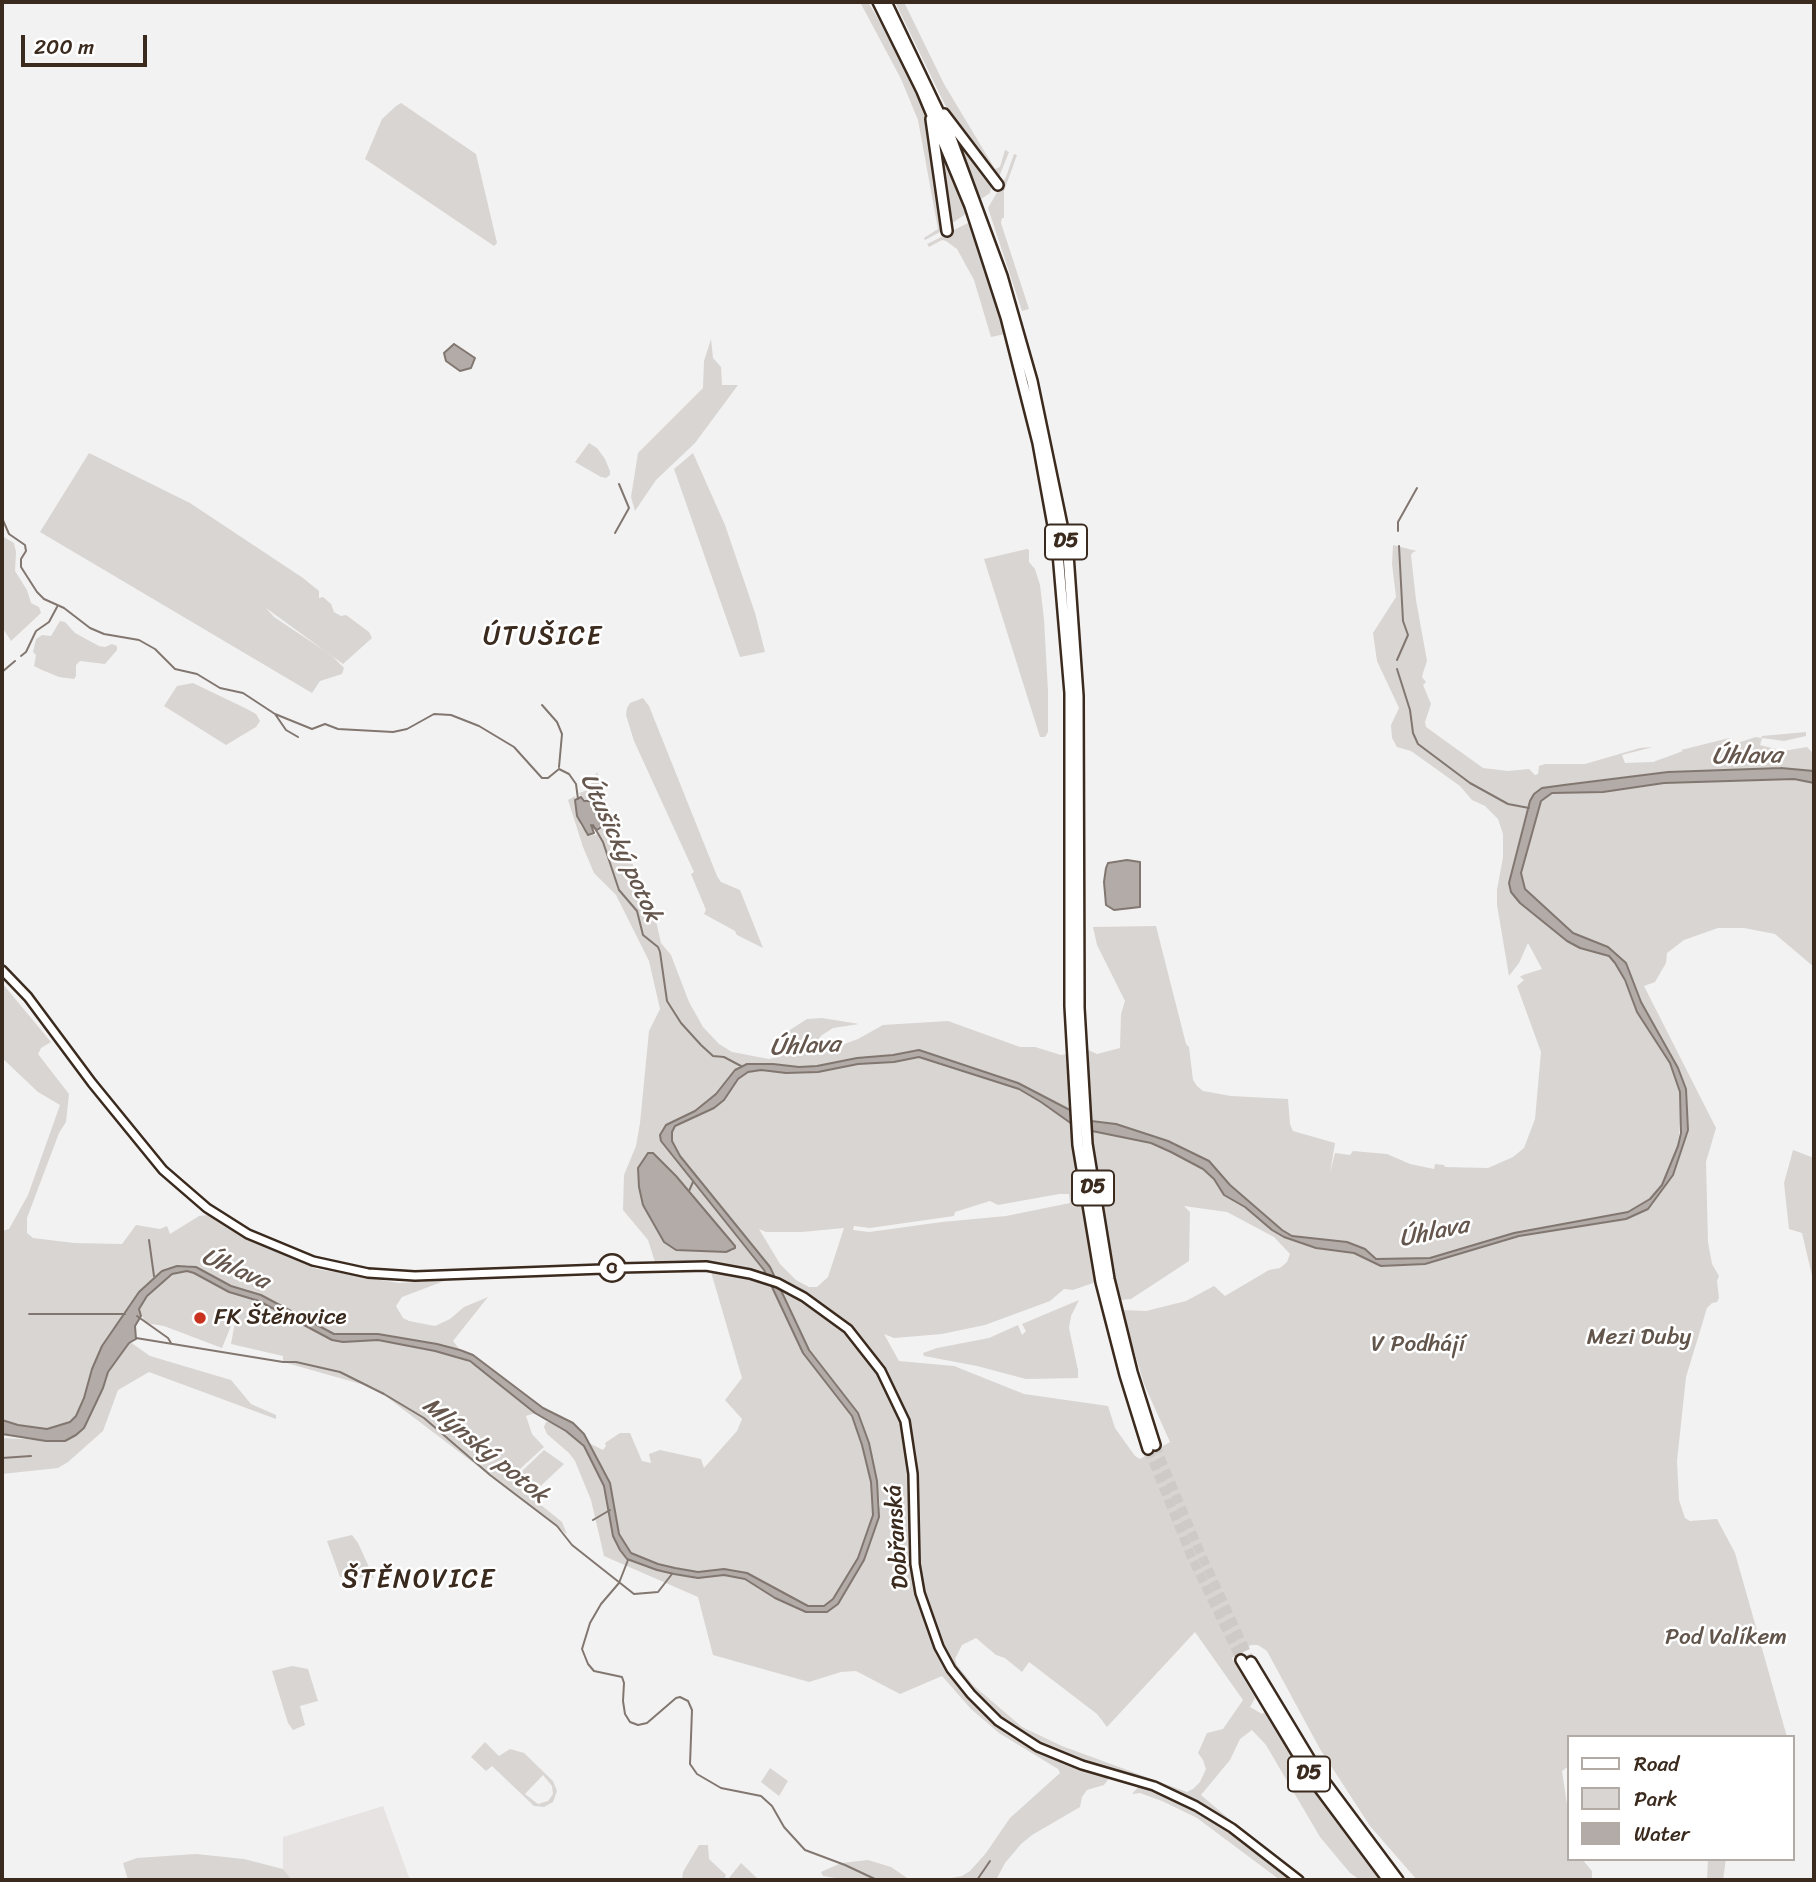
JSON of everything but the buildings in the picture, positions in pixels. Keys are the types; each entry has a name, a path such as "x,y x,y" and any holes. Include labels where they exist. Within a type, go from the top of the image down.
{"highway":[{"name":"D5","path":"875,2 934,108"},
{"name":"D5","path":"886,2 977,203 1014,315 1032,381 1068,554 1079,696 1076,1049 1087,1144 1116,1326 1152,1447"},
{"path":"934,108 998,185"},
{"path":"934,108 947,231"},
{"name":"D5","path":"1241,1660 1312,1778 1388,1880"},
{"name":"D5","path":"1251,1662 1318,1773 1398,1880"}],"main road":[{"name":"Dobřanská","path":"2,970 28,997 92,1083 163,1170 229,1222 272,1246 313,1261 368,1273 415,1276 603,1269"},
{"name":"Dobřanská","path":"612,1260 621,1268 618,1275 611,1277 606,1276 603,1269 604,1263 612,1260"},
{"name":"Dobřanská","path":"621,1268 706,1266 736,1270 778,1283 817,1305 848,1329 881,1371 900,1410 912,1453 915,1564 920,1593 939,1647 951,1669 971,1694 998,1721 1038,1747 1082,1765 1154,1786 1196,1806 1232,1828 1299,1880"}],"shaded area":[{"path":"383,1806 410,1880 292,1880 283,1869 283,1837"}],"green space":[{"path":"860,2 868,2 895,47 927,116 942,227 940,232 925,240 924,238 938,229 918,120 901,79"},
{"path":"895,2 904,2 944,84 995,169 1000,167 1005,150 1009,152 999,177 945,105"},
{"path":"401,103 476,154 497,243 494,246 365,159 382,119"},
{"path":"953,128 992,184 990,193 981,199"},
{"path":"937,136 967,213 954,222 950,221"},
{"path":"1014,154 1017,155 1004,191 1004,218 1001,223 1029,309 1022,311 988,208 1006,177"},
{"path":"970,222 1005,334 991,337 974,280 957,249 942,240 929,247 927,244 945,235 949,236 954,230"},
{"path":"711,339 713,358 721,367 722,385 738,385 695,443 656,480 635,511 631,497 638,453 703,388 704,361"},
{"path":"589,443 597,448 605,459 610,471 606,478 575,462"},
{"path":"89,453 190,503 303,578 319,591 319,598 323,597 331,604 334,612 341,616 346,615 369,632 372,638 343,664 332,656 344,668 342,674 320,681 312,693 40,532","holes":["266,608 326,652 274,617"]},
{"path":"693,453 725,525 755,613 765,652 740,657 674,469"},
{"path":"2,536 14,543 15,571 27,590 31,603 39,607 41,613 11,641 2,627"},
{"path":"1393,545 1417,551 1411,555 1427,661 1422,677 1426,682 1423,685 1431,704 1426,727 1483,768 1508,771 1529,769 1535,775 1538,774 1539,766 1545,764 1585,764 1640,748 1653,747 1622,755 1625,763 1653,762 1683,751 1681,750 1729,738 1731,745 1756,737 1806,732 1806,736 1784,741 1762,738 1760,745 1783,751 1807,747 1814,754 1814,771 1668,772 1542,788 1534,794 1509,883 1511,892 1530,912 1580,948 1609,956 1619,968 1637,1012 1670,1063 1676,1078 1681,1113 1678,1146 1662,1185 1650,1199 1628,1212 1514,1233 1430,1258 1384,1261 1348,1242 1292,1236 1281,1230 1230,1185 1209,1161 1168,1141 1116,1124 1091,1121 1086,1049 1097,1054 1120,1048 1121,1014 1125,1001 1097,945 1093,927 1156,926 1186,1044 1189,1047 1193,1080 1197,1086 1203,1091 1231,1096 1288,1099 1293,1131 1335,1143 1330,1173 1335,1153 1350,1155 1353,1151 1387,1154 1410,1164 1434,1169 1435,1164 1445,1167 1488,1168 1513,1157 1524,1148 1535,1119 1541,1052 1517,986 1524,980 1520,977 1542,969 1528,943 1519,963 1509,976 1497,905 1503,857 1503,834 1498,819 1485,806 1472,800 1460,786 1411,751 1397,747 1392,738 1391,725 1399,708 1377,661 1373,633 1396,597"},
{"path":"1027,549 1029,562 1035,569 1040,585 1044,619 1048,691 1048,732 1045,737 1040,737 984,559"},
{"path":"60,621 99,646 112,644 117,646 117,650 105,664 80,661 76,665 74,679 59,677 34,666 36,639 42,635 51,636"},
{"path":"193,683 256,714 260,721 256,727 226,745 164,706 177,686"},
{"path":"643,698 649,706 717,876 721,882 740,890 763,948 704,914 706,910 691,874 694,872 634,741 626,715 630,703"},
{"path":"597,772 615,831 651,899 661,943 671,955 689,1002 703,1027 719,1044 732,1052 769,1059 777,1057 783,1050 782,1035 807,1019 822,1018 859,1024 833,1028 822,1035 814,1044 820,1053 858,1039 883,1025 948,1021 1020,1047 1035,1047 1061,1055 1067,1054 1070,1109 1018,1083 919,1050 817,1066 739,1066 716,1094 695,1111 666,1125 660,1135 693,1182 745,1244 766,1274 706,1262 655,1262 648,1240 623,1210 624,1175 636,1146 640,1123 649,1031 660,1009 649,961 616,895 594,873 583,847 568,800 575,796 580,825 589,836 599,834 598,831 606,824 598,800 584,800 579,793 588,790","holes":["648,1153 676,1176 735,1246 733,1251 676,1250 664,1242 651,1221 638,1169"]},
{"path":"1794,779 1814,783 1814,967 1775,934 1744,928 1718,928 1684,940 1667,953 1666,963 1655,982 1644,986 1716,1128 1706,1162 1708,1242 1712,1264 1719,1276 1719,1298 1707,1308 1686,1377 1677,1461 1679,1500 1685,1518 1690,1521 1717,1519 1735,1553 1786,1735 1568,1735 1568,1767 1562,1771 1568,1811 1568,1861 1584,1861 1592,1871 1592,1880 1417,1880 1370,1826 1320,1749 1267,1651 1258,1645 1251,1645 1232,1658 1255,1698 1250,1707 1262,1714 1265,1712 1306,1778 1382,1880 1360,1880 1350,1873 1320,1837 1266,1745 1252,1730 1240,1739 1230,1760 1201,1795 1235,1824 1198,1802 1156,1783 1084,1761 1040,1743 1001,1718 974,1691 955,1666 938,1636 927,1603 919,1564 916,1452 908,1420 884,1369 861,1336 841,1317 806,1293 774,1277 770,1267 680,1156 672,1141 672,1132 675,1126 724,1100 738,1079 748,1072 818,1072 919,1057 1019,1089 1041,1102 1072,1124 1083,1211 1096,1282 1073,1290 1064,1289 1050,1301 985,1325 942,1334 894,1338 884,1334 899,1361 954,1366 1024,1394 1108,1406 1115,1428 1140,1459 1170,1442 1144,1384 1122,1310 1146,1311 1186,1301 1214,1286 1225,1296 1269,1270 1280,1268 1287,1262 1290,1254 1274,1237 1227,1212 1184,1206 1190,1212 1189,1261 1131,1299 1120,1300 1104,1222 1092,1131 1151,1143 1192,1162 1214,1179 1224,1195 1245,1207 1284,1237 1316,1247 1354,1253 1381,1266 1425,1264 1519,1236 1626,1219 1648,1209 1673,1175 1688,1130 1686,1089 1678,1068 1641,1002 1626,963 1608,947 1573,933 1525,889 1521,873 1541,801 1546,795 1557,792 1603,792 1664,783","holes":["1069,1194 1070,1203 1006,1216 869,1232 853,1230 854,1226 870,1228 954,1216 955,1212 990,1201 998,1205","844,1228 828,1277 817,1287 809,1287 796,1280 780,1264 759,1229 766,1232 802,1232","1195,1632 1243,1700 1223,1729 1207,1733 1198,1753 1206,1769 1200,1782 1187,1792 1062,1746 1022,1727 973,1685 955,1659 962,1645 976,1638 1022,1672 1029,1662 1097,1714 1107,1727"]},
{"path":"2,983 51,1042 41,1048 38,1054 69,1094 66,1122 59,1133 27,1218 27,1233 33,1238 74,1243 122,1244 136,1225 160,1229 167,1226 170,1234 199,1216 208,1215 254,1242 317,1269 399,1283 447,1280 402,1297 396,1306 403,1318 409,1321 435,1326 450,1319 464,1307 488,1297 453,1341 460,1350 378,1334 334,1334 261,1295 231,1286 187,1265 139,1292 131,1302 102,1346 84,1398 76,1416 70,1422 47,1429 2,1420 2,1231 9,1229 28,1195 60,1105 38,1092 2,1058"},
{"path":"1793,1150 1814,1158 1814,1284 1802,1233 1789,1229 1784,1183"},
{"path":"187,1271 229,1292 259,1301 332,1340 378,1340 435,1351 458,1356 485,1371 535,1413 526,1416 532,1434 544,1447 521,1468 519,1474 544,1450 564,1464 530,1496 562,1522 567,1534 375,1388 283,1362 283,1356 231,1344 237,1311 222,1348 164,1326 145,1323 139,1309 147,1296 172,1274"},
{"path":"711,1272 744,1276 773,1288 803,1353 852,1416 862,1445 871,1482 873,1515 858,1558 833,1600 824,1606 808,1606 747,1573 724,1569 698,1572 658,1564 631,1553 619,1534 610,1483 589,1443 603,1450 605,1443 620,1433 630,1433 642,1461 651,1463 649,1454 660,1450 701,1459 704,1468 737,1431 742,1419 725,1400 742,1378"},
{"path":"782,1293 790,1293 802,1300 845,1332 871,1363 891,1400 901,1423 907,1454 911,1565 916,1594 927,1631 948,1671 983,1712 1009,1734 1036,1750 1110,1777 1104,1785 1087,1790 1080,1807 1021,1844 1005,1863 996,1880 941,1880 962,1876 970,1871 1010,1818 1060,1773 1058,1769 999,1733 971,1709 942,1676 900,1694 856,1671 841,1672 809,1682 713,1655 698,1597 604,1556 591,1500 575,1461 547,1434 544,1427 546,1422 550,1422 584,1446 604,1485 613,1536 627,1559 674,1574 724,1575 745,1579 775,1598 806,1612 838,1604 864,1560 880,1505 877,1481 869,1443 858,1413 809,1350"},
{"path":"1079,1300 1071,1316 1069,1328 1078,1378 1026,1379 924,1356 923,1353 937,1348 989,1338 1018,1325 1022,1335 1026,1331 1022,1324"},
{"path":"130,1342 150,1356 231,1380 251,1404 276,1415 276,1419 149,1372 118,1390 103,1431 68,1462 58,1468 2,1474 2,1438 65,1441 103,1388 108,1372"},
{"path":"352,1535 374,1578 340,1577 327,1541"},
{"path":"292,1666 308,1669 318,1701 300,1706 305,1725 293,1730 288,1723 272,1671"},
{"path":"485,1742 499,1756 510,1749 524,1753 553,1781 557,1791 553,1802 544,1807 534,1806 492,1766 486,1771 471,1757","holes":["543,1775 552,1786 553,1794 548,1801 538,1804 525,1794"]},
{"path":"770,1768 788,1781 779,1796 761,1782"},
{"path":"1139,1786 1194,1810 1230,1831 1292,1880 1280,1880 1197,1818 1162,1801 1140,1793 1132,1794"},
{"path":"699,1845 708,1845 709,1859 726,1875 725,1878 729,1878 741,1863 759,1880 682,1880 683,1872"},
{"path":"196,1854 244,1859 283,1869 292,1880 128,1880 123,1863 137,1858"},
{"path":"868,1860 891,1867 910,1880 848,1880 823,1876 821,1872 841,1863"},
{"path":"1708,1861 1726,1861 1723,1880 1707,1880"}],"water":[{"path":"454,344 475,358 471,368 460,371 446,361 444,353"},
{"path":"1781,768 1814,771 1814,783 1794,779 1664,783 1603,792 1552,793 1541,801 1521,873 1525,889 1573,933 1608,947 1626,963 1641,1002 1678,1068 1686,1089 1688,1130 1673,1175 1648,1209 1626,1219 1519,1236 1425,1264 1381,1266 1354,1253 1316,1248 1284,1237 1245,1207 1224,1195 1214,1179 1203,1169 1171,1152 1151,1143 1092,1131 1072,1124 1019,1089 919,1057 818,1072 748,1072 738,1079 724,1100 714,1108 675,1126 672,1141 680,1156 770,1267 809,1350 858,1413 869,1443 877,1481 879,1517 864,1560 838,1604 827,1612 806,1612 775,1598 745,1579 724,1575 698,1578 674,1574 627,1559 613,1536 604,1486 584,1446 566,1431 535,1413 470,1361 378,1340 332,1340 259,1301 229,1292 187,1271 172,1274 147,1296 139,1309 141,1316 135,1326 136,1339 129,1343 108,1372 84,1428 65,1441 2,1434 2,1420 47,1429 70,1422 76,1416 84,1398 102,1346 139,1292 162,1271 177,1266 196,1267 231,1286 261,1295 334,1334 378,1334 437,1344 473,1355 543,1408 573,1423 584,1434 610,1483 619,1534 631,1553 658,1564 698,1572 724,1569 747,1573 808,1606 824,1606 833,1599 858,1558 873,1515 871,1482 862,1445 852,1416 803,1353 764,1270 661,1141 660,1135 666,1125 695,1111 716,1094 735,1070 747,1064 817,1066 919,1050 1018,1083 1091,1121 1116,1124 1168,1141 1209,1161 1230,1185 1292,1236 1347,1242 1365,1249 1376,1259 1430,1258 1514,1233 1628,1212 1650,1199 1662,1185 1681,1133 1680,1092 1670,1063 1637,1012 1625,980 1615,963 1609,956 1580,948 1567,941 1520,903 1511,892 1509,883 1530,801 1542,788 1564,785 1668,772"},
{"path":"581,797 584,801 597,801 604,820 603,826 597,830 591,825 594,833 588,835 577,816 575,800"},
{"path":"1127,860 1140,862 1140,907 1114,910 1106,905 1106,868 1108,863"},
{"path":"648,1153 653,1153 676,1176 735,1248 726,1252 676,1250 664,1242 643,1205 639,1187 638,1168"}],"waterway":[{"path":"615,533 629,508 619,484"},
{"path":"1398,531 1398,522 1417,488"},
{"name":"Útušický potok","path":"2,518 9,534 25,545 21,567 37,592 90,628 104,634 139,640 155,649 175,669 197,674 220,688 243,693 275,714 312,729 325,724 338,729 393,732 407,729 434,714 451,715 479,726 514,747 542,778 548,778 559,769 569,774 576,784 578,799"},
{"path":"1397,660 1408,635 1403,621 1399,546"},
{"path":"21,656 26,652 36,631 49,622 57,607"},
{"path":"2,672 15,661"},
{"path":"1397,669 1418,744 1470,783 1508,804 1529,808"},
{"path":"542,705 557,722 562,734 559,767"},
{"path":"275,714 286,730 298,737"},
{"name":"Útušický potok","path":"593,825 603,842 619,890 637,911 643,935 658,947 667,1001 681,1023 713,1056 724,1057 741,1066"},
{"path":"689,1191 693,1182"},
{"path":"149,1240 154,1276"},
{"path":"29,1314 125,1314"},
{"path":"137,1316 171,1343"},
{"name":"Mlýnský potok","path":"136,1338 296,1362 340,1372 424,1418 490,1475 557,1526 572,1545 634,1594 658,1592 672,1574"},
{"path":"2,1458 31,1456"},
{"path":"593,1520 610,1510"},
{"path":"628,1560 619,1583 601,1604 590,1623 582,1649 594,1671 622,1677 625,1714 630,1722 638,1725 647,1723 676,1698 688,1701 692,1710 690,1764 697,1774 721,1788 761,1796 772,1806 784,1827 805,1850 877,1880"},
{"path":"977,1880 990,1861"}],"tunnel":[{"path":"1155,1445 1200,1552 1251,1662"},
{"path":"1148,1449 1191,1556 1241,1660"}],"place":[{"name":"FK Štěnovice","path":"200,1318"}],"district":[{"name":"ÚTUŠICE","path":"543,637"},
{"name":"ŠTĚNOVICE","path":"419,1580"}],"water label":[{"name":"Úhlava","path":"1747,757"},
{"name":"Úhlava","path":"805,1047"},
{"name":"Úhlava","path":"1434,1233"},
{"name":"Úhlava","path":"235,1270"}],"park label":[{"name":"Mezi Duby","path":"1639,1338"},
{"name":"V Podhájí","path":"1418,1345"},
{"name":"Pod Valíkem","path":"1726,1638"}]}
